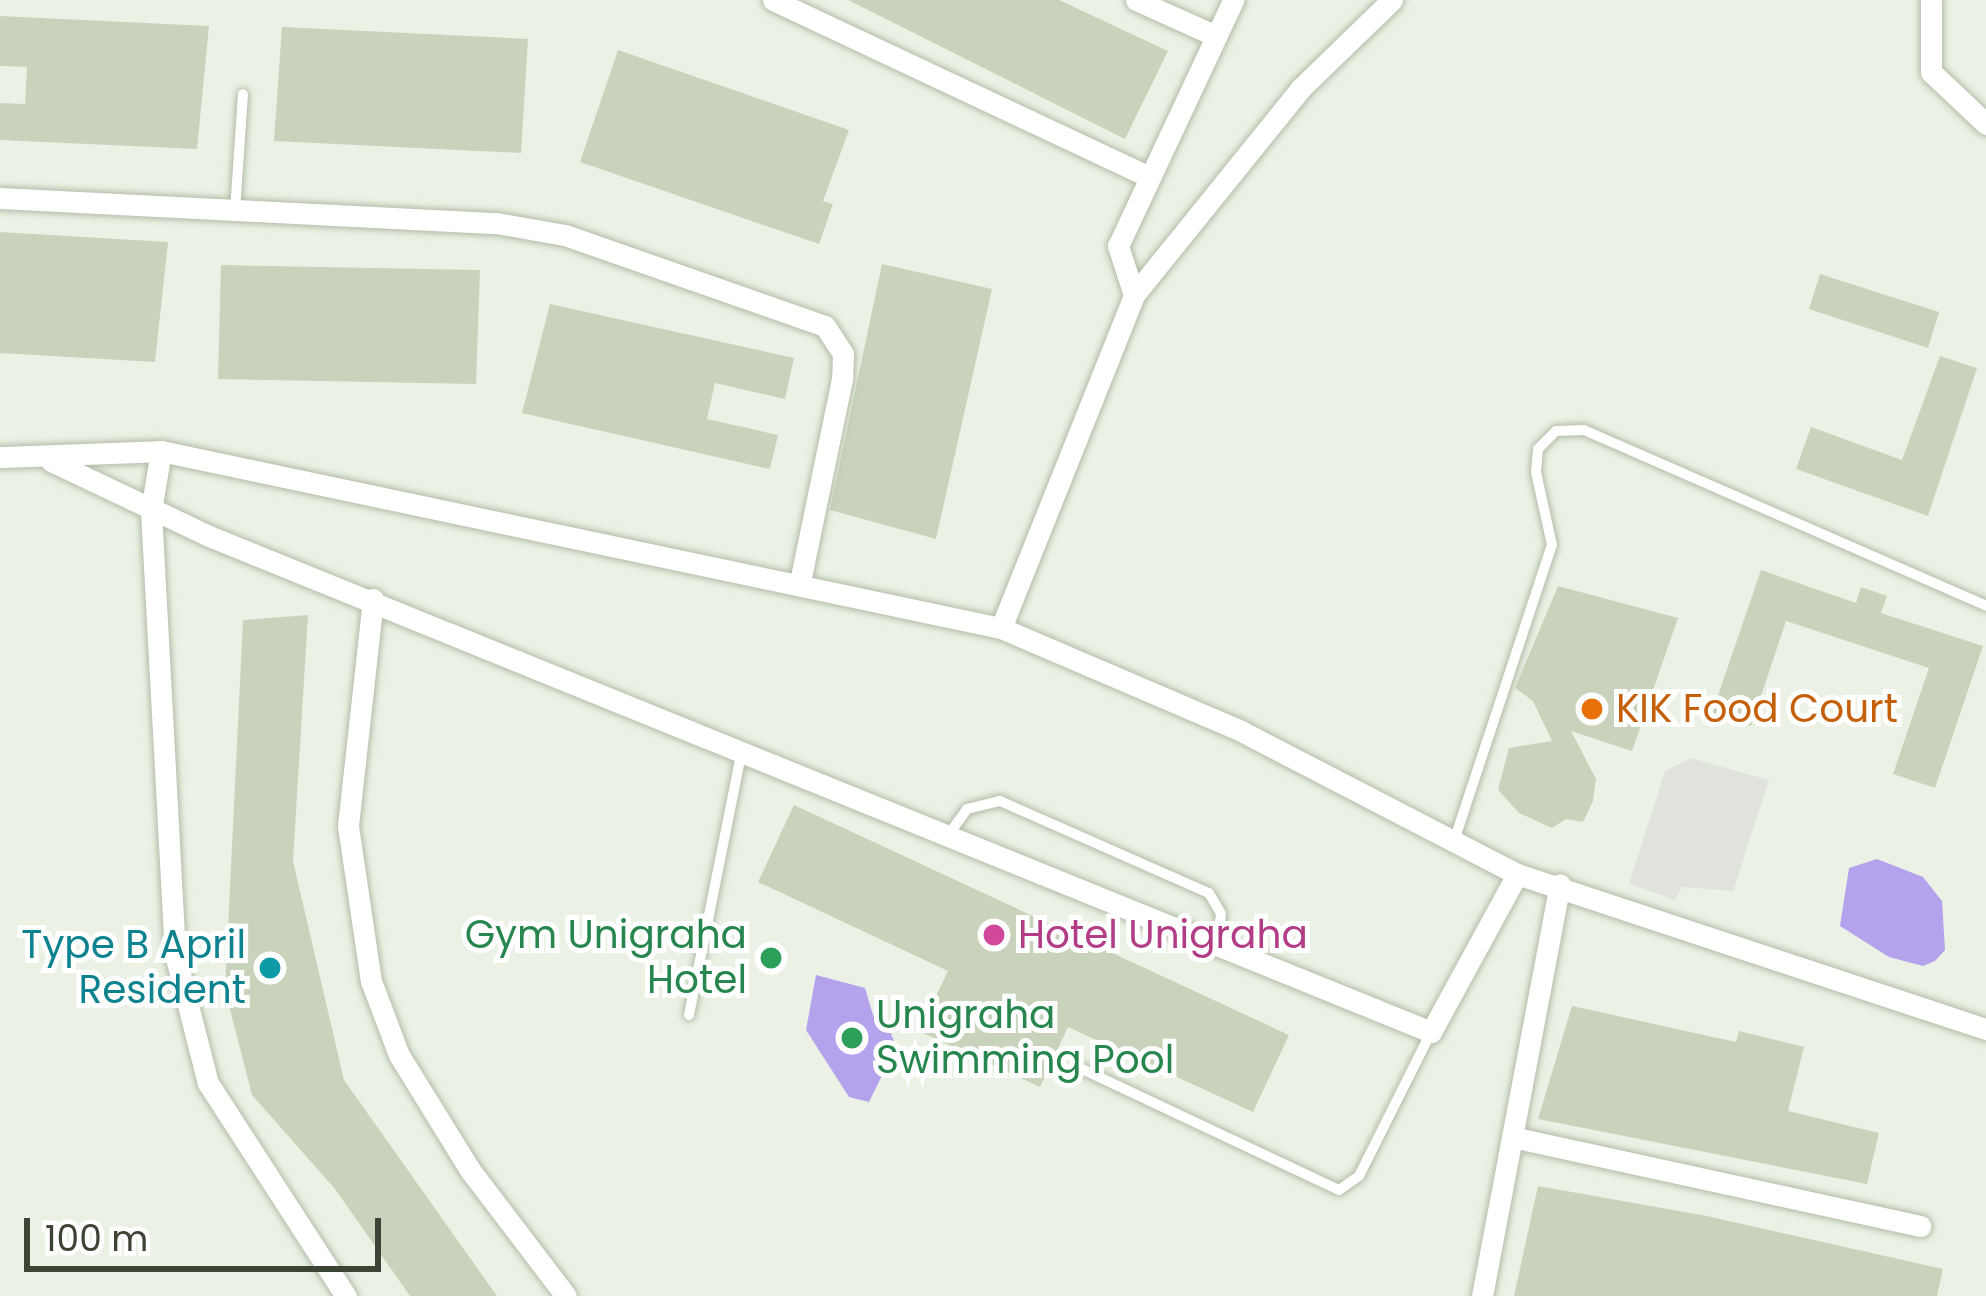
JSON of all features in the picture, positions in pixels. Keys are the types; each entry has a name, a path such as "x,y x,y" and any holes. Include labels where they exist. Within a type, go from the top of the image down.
{"street":[{"path":"773,0 1149,177"},
{"path":"1136,0 1216,36"},
{"path":"1134,295 1118,246 1233,0"},
{"path":"1001,628 1134,295 1300,89 1392,0"},
{"path":"1931,0 1930,72 1986,124"},
{"path":"0,198 496,224 565,235 825,326 843,354 842,380 799,586"},
{"path":"161,451 151,511 175,954 196,1052 247,1150 346,1296"},
{"path":"0,457 51,461 161,451 1001,628 1241,731 1517,874 1560,884 1986,1029"},
{"path":"51,461 151,511 1431,1032 1517,874"},
{"path":"373,599 348,826 371,981 411,1075 566,1296"},
{"path":"1482,1296 1560,884"},
{"path":"1512,1137 1920,1226"}],"lane":[{"path":"235,211 243,94"},
{"path":"1454,841 1552,545 1536,472 1538,449 1556,431 1584,430 1986,606"},
{"path":"689,1016 742,751"},
{"path":"950,834 967,808 1000,801 1209,892 1221,914 1217,943"},
{"path":"1082,1069 1340,1190 1359,1176 1431,1032"}],"shaded area":[{"path":"1690,758 1769,780 1733,891 1682,887 1675,900 1629,884 1665,771"},
{"path":"1877,859 1923,877 1942,901 1945,950 1935,961 1923,966 1889,957 1840,926 1849,868"},
{"name":"Unigraha Swimming Pool","path":"816,975 865,988 873,1015 886,1020 896,1047 869,1102 849,1097 806,1030"}],"building":[{"path":"848,0 1059,0 1168,51 1125,139"},
{"path":"0,16 209,26 197,149 0,140 0,103 25,104 27,67 0,66"},
{"path":"282,27 528,39 521,153 274,141"},
{"path":"618,50 849,130 823,201 833,204 819,244 580,162"},
{"path":"0,232 168,242 155,362 0,353"},
{"path":"882,264 992,289 936,539 830,510"},
{"path":"221,265 480,270 476,384 218,379"},
{"path":"1820,274 1939,312 1928,348 1809,309"},
{"path":"550,304 794,358 785,399 715,383 707,419 778,435 770,469 522,413"},
{"path":"1940,356 1977,368 1928,516 1796,469 1811,427 1902,460"},
{"path":"1761,570 1856,603 1861,587 1887,596 1881,613 1983,646 1935,788 1893,774 1929,668 1786,621 1751,726 1712,713"},
{"name":"KIK Food Court","path":"1558,586 1678,618 1632,751 1571,731 1596,779 1593,801 1583,822 1566,819 1552,828 1519,813 1498,790 1509,748 1552,741 1533,701 1515,688"},
{"name":"Type B April Resident","path":"308,615 293,861 344,1080 497,1296 410,1296 335,1189 252,1095 225,990 243,620"},
{"path":"794,805 1289,1035 1253,1112 1068,1027 1040,1087 919,1031 948,971 758,882"},
{"path":"1572,1006 1736,1042 1739,1031 1804,1047 1788,1111 1879,1133 1867,1184 1538,1119"},
{"path":"1538,1186 1707,1216 1943,1269 1937,1296 1514,1296"}],"place":[{"name":"KIK Food Court","path":"1592,709"},
{"name":"Hotel Unigraha","path":"994,935"},
{"name":"Gym Unigraha Hotel","path":"771,958"},
{"name":"Type B April Resident","path":"270,968"},
{"name":"Unigraha Swimming Pool","path":"852,1038"}]}
